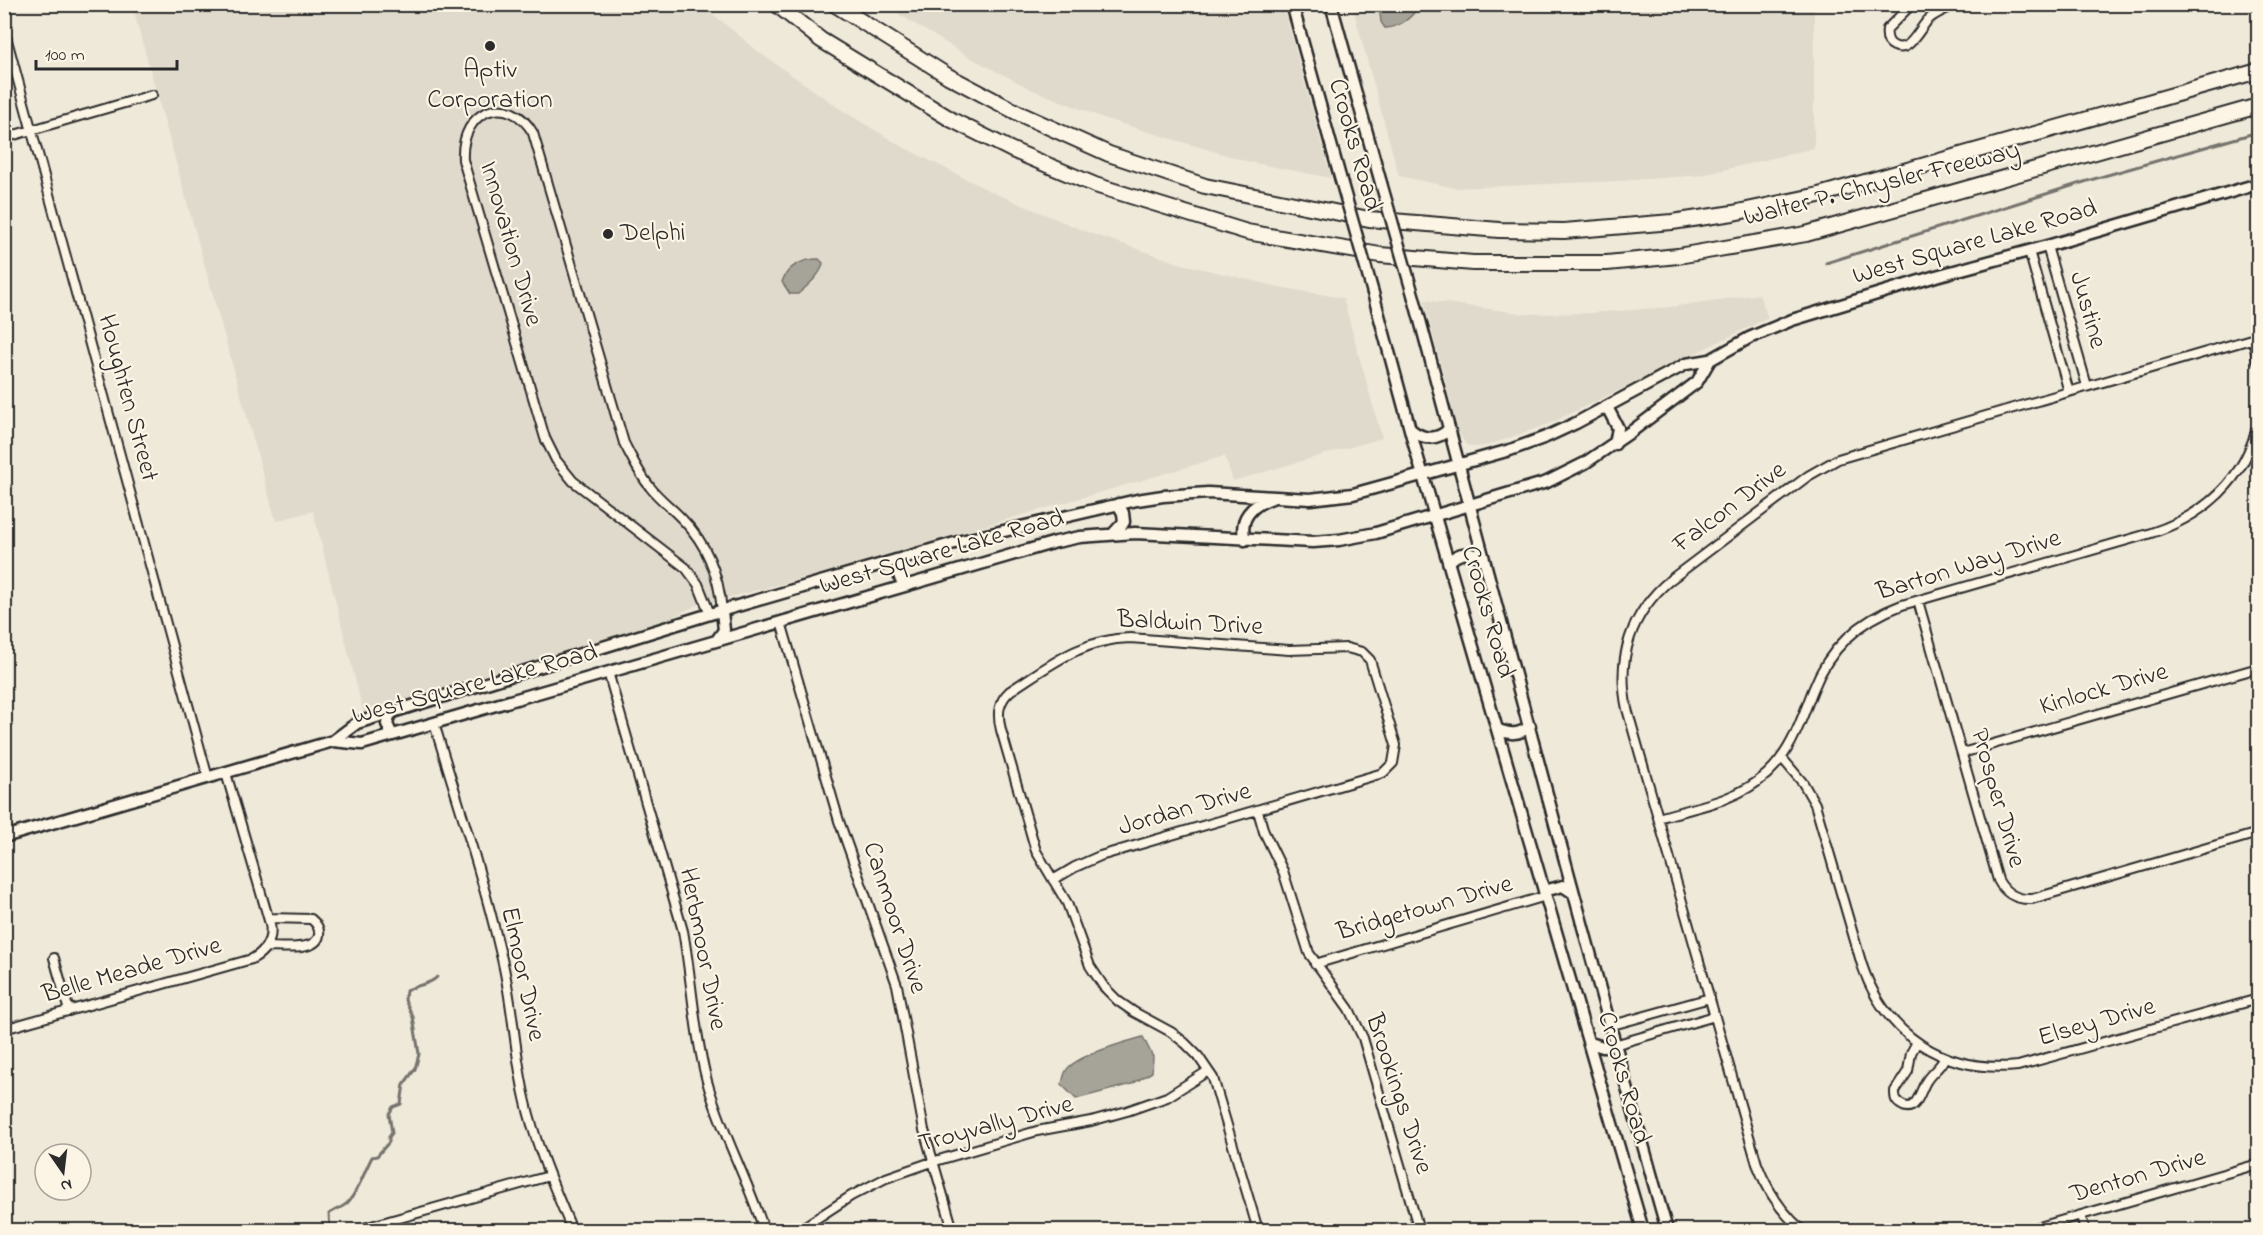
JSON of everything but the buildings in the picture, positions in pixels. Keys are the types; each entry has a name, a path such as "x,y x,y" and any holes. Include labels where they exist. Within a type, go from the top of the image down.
{"highway":[{"name":"Walter P. Chrysler Freeway","path":"776,4 830,45 952,120 1012,150 1095,185 1247,232 1380,255 1473,263 1607,262 1678,256 1806,234 2259,106"},
{"name":"Walter P. Chrysler Freeway","path":"834,4 948,76 1020,114 1109,154 1205,186 1358,216 1499,230 1564,231 1619,227 1672,222 1755,209 1819,195 1950,160 2259,70"}],"main road":[{"name":"Crooks Road","path":"1292,4 1410,429 1643,1230"},
{"name":"Crooks Road","path":"1331,4 1414,298 1483,560 1530,726 1572,892 1667,1230"},
{"name":"West Square Lake Road","path":"4,837 333,741 357,723 710,614 965,540 1150,497 1222,494 1310,499 1339,496 1458,464 1537,440 1607,407 1686,364 1710,360 1749,338 1801,317 2259,184"},
{"name":"West Square Lake Road","path":"333,741 362,744 1041,545 1080,537 1113,534 1172,534 1290,543 1339,540 1376,533 1547,482 1585,463 1615,444 1696,382 1710,360"},
{"path":"1607,407 1618,428 1615,444"},
{"path":"1410,429 1428,438 1440,436 1449,429"},
{"path":"1245,540 1242,528 1245,517 1258,504 1272,498"},
{"path":"1113,534 1124,522 1124,513 1119,504"},
{"path":"1449,562 1453,557 1464,553 1476,555 1483,560"},
{"path":"905,558 899,566 898,575 906,585"},
{"path":"717,640 724,630 722,611"},
{"path":"392,735 387,724 393,712"},
{"path":"1497,729 1513,734 1530,726"},
{"path":"1545,894 1563,886 1572,892"},
{"path":"1590,1043 1603,1047 1614,1045"}],"street":[{"path":"1912,4 1887,29 1887,38 1893,45 1901,48 1909,44 1927,21 1954,4"},
{"name":"Houghten Street","path":"4,29 208,778"},
{"path":"4,138 152,95"},
{"name":"Innovation Drive","path":"710,614 701,590 686,568 573,481 556,460 544,438 463,160 462,149 466,131 478,116 496,111 514,114 521,117 533,133 624,443 648,485 702,542 710,557 721,591 722,611"},
{"name":"Justine","path":"2047,246 2087,386"},
{"name":"Justine","path":"2029,251 2069,392"},
{"path":"2256,338 2259,362"},
{"name":"Falcon Drive","path":"1715,1016 1627,709 1623,676 1629,636 1642,609 1670,580 1808,476 1838,459 2256,338"},
{"name":"Barton Way Drive","path":"1658,818 1724,799 1743,791 1768,773 1782,758 1795,735 1819,675 1833,653 1851,634 1870,619 1891,609 2137,538 2180,522 2213,501 2228,485 2247,455 2259,422"},
{"name":"Prosper Drive","path":"1918,601 1998,880 2008,893 2019,898 2032,899 2259,833"},
{"name":"Canmoor Drive","path":"781,622 839,821 897,985 932,1162 953,1230"},
{"name":"Baldwin Drive","path":"1053,880 1041,861 1033,841 999,722 1000,705 1010,691 1071,652 1113,638 1289,650 1347,648 1362,652"},
{"name":"Jordan Drive","path":"1053,880 1100,856 1379,776 1393,763 1396,750 1395,740 1373,664 1362,652"},
{"name":"Kinlock Drive","path":"1962,753 2259,668"},
{"name":"Herbmoor Drive","path":"608,672 680,923 707,1080 764,1230"},
{"name":"Elmoor Drive","path":"434,723 501,952 510,995 524,1097 549,1176 572,1230"},
{"name":"Elsey Drive","path":"1782,758 1803,783 1815,804 1870,988 1895,1024 1917,1042 1945,1057 1982,1067 2018,1066 2259,999"},
{"path":"226,773 268,918 271,932 267,947"},
{"name":"Brookings Drive","path":"1258,811 1264,832 1288,883 1305,943 1315,964 1359,1026 1419,1230"},
{"path":"1053,880 1071,913 1090,966 1104,987 1125,1007 1179,1037 1192,1049 1208,1071 1220,1099 1258,1230"},
{"name":"Bridgetown Drive","path":"1315,964 1545,894"},
{"name":"Belle Meade Drive","path":"4,1029 252,959 267,947 309,946 316,942 318,929 311,919 268,918"},
{"path":"54,958 69,1011"},
{"path":"1609,1026 1710,998"},
{"path":"1614,1045 1715,1016 1761,1175 1777,1203 1802,1230"},
{"path":"1917,1042 1911,1053 1908,1071 1894,1091 1896,1100 1902,1106 1910,1106 1916,1102 1926,1081 1940,1067 1945,1057"},
{"name":"Troyvally Drive","path":"798,1230 862,1190 886,1178 1036,1131 1091,1121 1127,1111 1167,1096 1208,1071"},
{"name":"Denton Drive","path":"2029,1230 2259,1164"},
{"path":"357,1230 549,1176"},
{"path":"2081,1216 2085,1230"}],"shaded area":[{"path":"1379,4 1420,5 1405,21 1385,28 1381,22"},
{"path":"132,5 702,5 760,53 845,112 903,147 992,192 1087,232 1182,264 1279,287 1343,298 1382,438 1233,481 1225,456 813,576 695,606 658,624 364,715 313,511 276,521"},
{"path":"889,5 1283,5 1331,178 1249,162 1106,119 1033,90 969,57 900,15"},
{"path":"1352,5 1814,5 1814,148 1703,175 1619,181 1455,188 1399,176"},
{"path":"819,259 823,263 817,276 798,294 790,294 782,282 784,276 796,264"},
{"path":"1759,294 1768,318 1549,424 1486,446 1475,447 1466,445 1458,431 1424,300 1526,314 1593,313 1670,307"},
{"path":"1143,1037 1153,1057 1152,1072 1132,1084 1076,1099 1062,1085 1068,1068 1074,1063 1104,1049"}],"waterway":[{"path":"1826,263 2097,178 2258,132"},
{"path":"330,1230 329,1214 349,1201 372,1157 377,1156 389,1142 392,1133 389,1114 393,1107 401,1104 404,1084 415,1069 419,1054 413,1017 405,1000 406,991 437,977"}],"place":[{"name":"Aptiv Corporation","path":"490,46"},
{"name":"Delphi","path":"608,234"}]}
